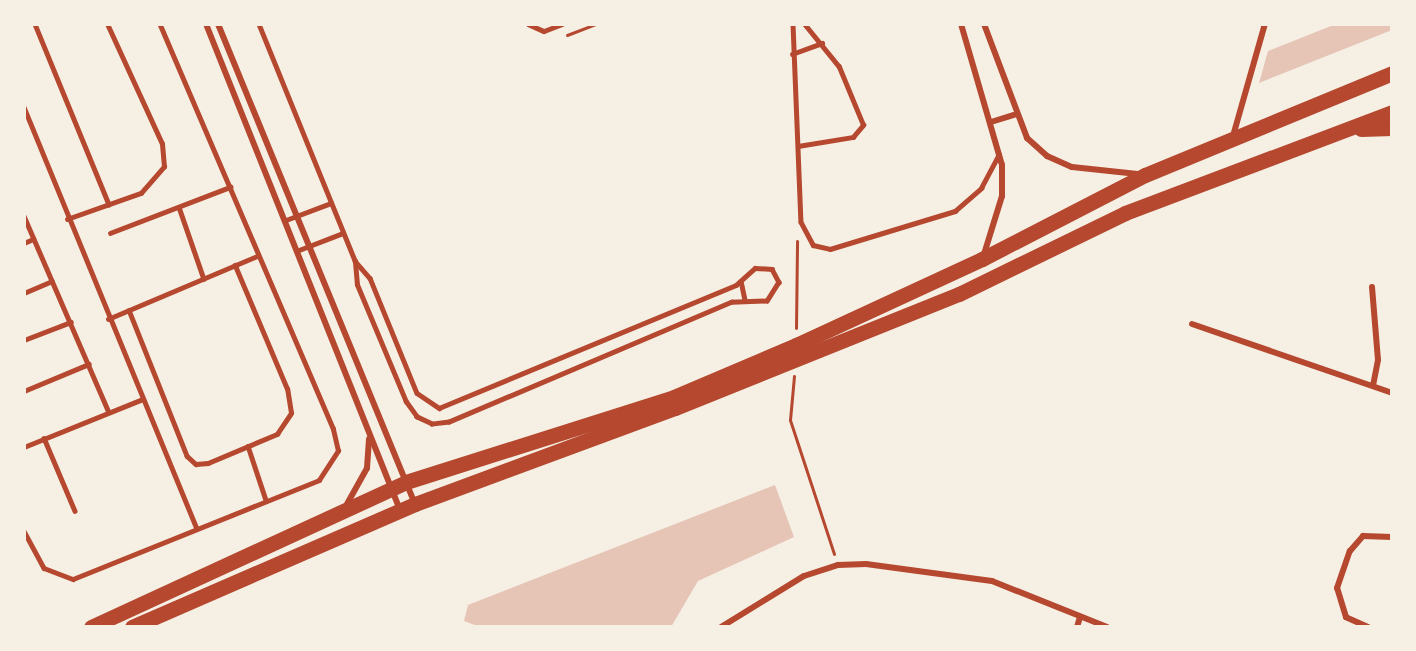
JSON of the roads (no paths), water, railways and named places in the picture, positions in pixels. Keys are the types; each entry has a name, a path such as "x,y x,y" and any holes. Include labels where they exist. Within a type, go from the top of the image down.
{"main road":[{"path":"132,627 400,510 675,408 839,333 1145,175 1392,73"},
{"path":"91,627 406,482 674,397 839,333 959,294 1125,213 1392,112"},
{"path":"1349,129 1392,128"}],"street":[{"path":"206,24 299,250 400,510"},
{"path":"218,24 415,504"},
{"path":"960,24 1000,152 1002,196 982,259"},
{"path":"984,24 1014,115 1027,138 1047,156 1072,167 1145,175"},
{"path":"1233,138 1265,24"},
{"path":"991,123 1014,115"},
{"path":"1372,287 1378,360 1373,386"},
{"path":"1192,324 1392,393"},
{"path":"339,512 361,485 368,432"},
{"path":"1368,627 1346,617 1337,588 1350,551 1363,537 1392,537"},
{"path":"721,627 764,596 838,565 937,570 992,581 1107,627"},
{"path":"1077,627 1080,617"}],"lane":[{"path":"35,24 109,204"},
{"path":"68,219 151,186 165,155 107,24"},
{"path":"24,531 44,568 74,579 319,480 338,451 333,429 159,24"},
{"path":"259,24 355,261 370,278 417,393 438,408 741,281 761,266 772,268 779,282 767,301 745,300 449,422 432,424 417,417 406,402 357,285 355,261"},
{"path":"528,24 544,31 562,24"},
{"path":"792,24 791,54 802,231 813,245 830,249 955,211 981,188 1000,152"},
{"path":"798,146 853,137 863,125 839,67 822,43 804,24"},
{"path":"791,54 805,45 822,43"},
{"path":"24,107 108,319 197,528"},
{"path":"110,233 230,187"},
{"path":"286,220 331,202"},
{"path":"179,207 204,279"},
{"path":"24,216 108,411"},
{"path":"299,250 343,233"},
{"path":"24,243 33,239"},
{"path":"108,319 258,256"},
{"path":"129,310 191,460 208,463 248,446 286,425 291,401 235,266"},
{"path":"24,292 52,280"},
{"path":"741,281 745,300"},
{"path":"24,340 71,322"},
{"path":"24,391 89,364"},
{"path":"24,447 108,411 143,399"},
{"path":"44,438 75,511"},
{"path":"248,446 266,500"}]}
